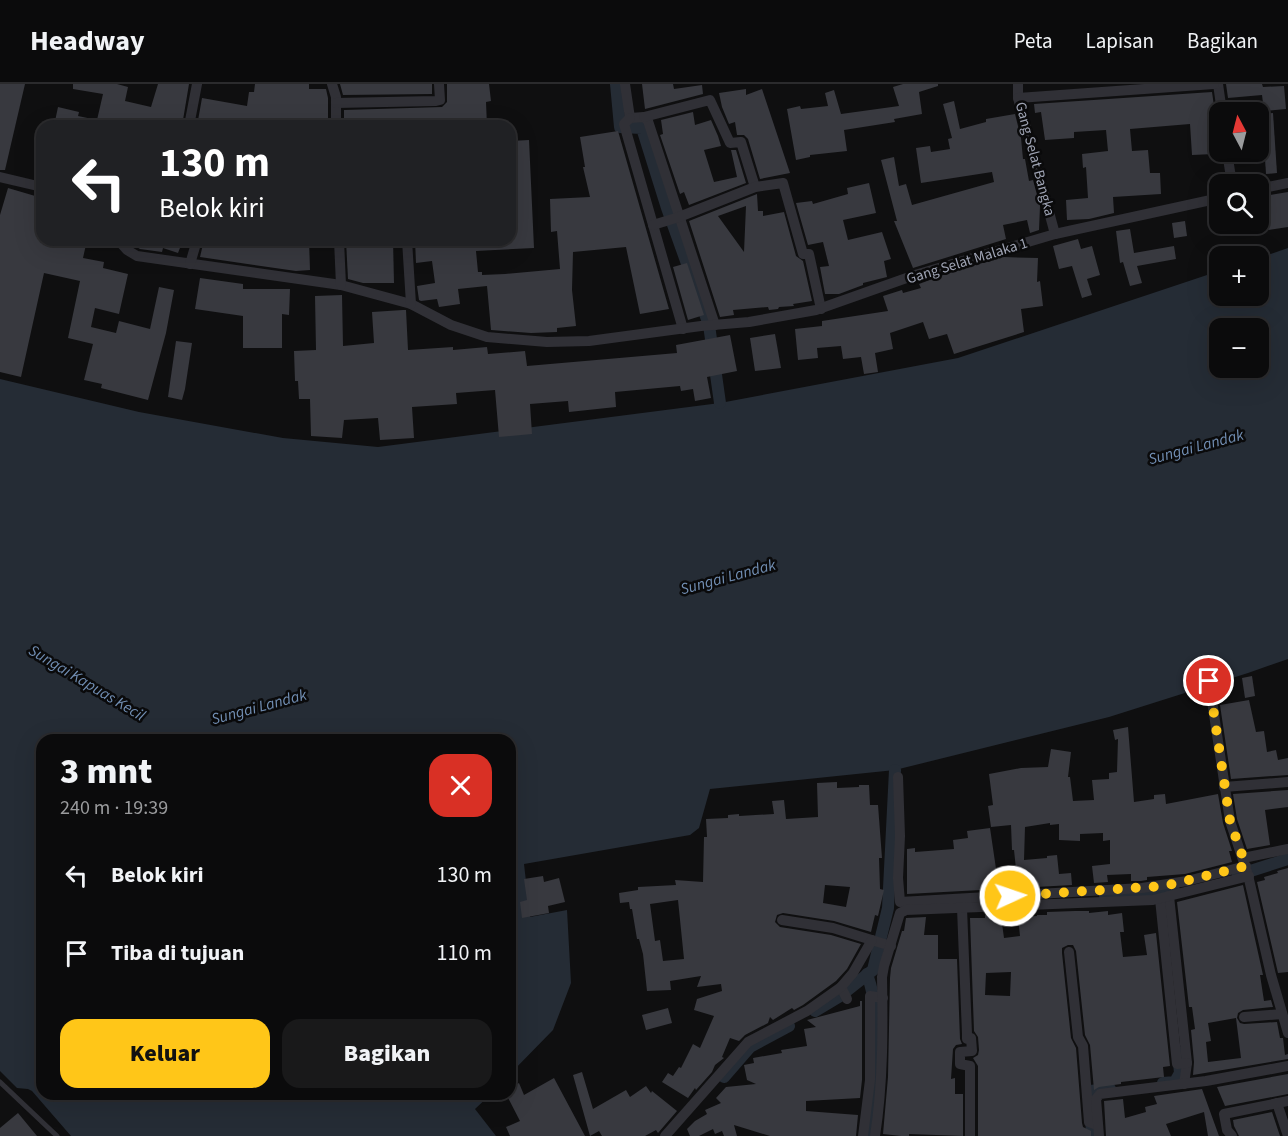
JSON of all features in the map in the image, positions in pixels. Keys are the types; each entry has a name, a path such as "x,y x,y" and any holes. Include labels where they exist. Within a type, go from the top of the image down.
{"street":[{"path":"190,120 197,84"},
{"path":"332,84 336,103 336,120"},
{"path":"336,103 436,101 440,100 440,84"},
{"path":"625,84 630,118"},
{"name":"Gang Selat Bangka","path":"1018,84 1018,98 1055,234"},
{"path":"1018,98 1216,84 1220,102"},
{"path":"683,329 624,124 630,118 644,117 710,100 730,143 741,142 755,187"},
{"path":"644,117 648,121 715,325"},
{"path":"0,177 36,186"},
{"path":"653,225 755,187 783,183 803,254 809,254 821,309"},
{"path":"1269,187 1288,183"},
{"name":"Gang Selat Malaka 1","path":"123,246 137,256 341,285 411,304 451,325 487,337 547,342 589,341 783,317 821,309 915,275 1055,234 1209,200"},
{"path":"190,264 195,246"},
{"path":"339,246 341,285"},
{"path":"407,246 411,304"},
{"path":"1209,681 1230,821 1246,869 1268,964 1288,1033"},
{"path":"863,1136 875,1080 884,966 900,907 898,777"},
{"path":"1224,787 1288,782"},
{"path":"900,907 1084,898 1165,897 1246,869 1288,849"},
{"path":"1084,898 1217,879"},
{"path":"1165,897 1187,1063 1184,1084"},
{"path":"900,907 906,910 962,908 1010,902"},
{"path":"962,908 967,1039 971,1038 972,1051 960,1052 960,1064 970,1066 970,1136"},
{"path":"782,920 833,928 891,946"},
{"path":"665,1136 748,1042 807,1011 841,987 854,973 872,940"},
{"path":"1069,952 1078,1037 1083,1046 1095,1128"},
{"path":"841,987 847,999"},
{"path":"875,1136 875,1080 870,996 882,998"},
{"path":"1245,1017 1282,1014"},
{"path":"1095,1128 1096,1099 1099,1095 1184,1084 1288,1065"},
{"path":"1232,1136 1227,1130 1224,1114 1282,1102 1288,1136"}],"lane":[{"path":"0,1082 57,1136"}],"water":[{"path":"1288,248 1288,659 1109,717 895,770 710,789 699,828 690,835 524,864 530,917 567,910 571,983 553,1030 516,1068 516,734 36,734 36,1096 28,1089 17,1088 0,1071 0,379 139,412 283,438 378,447 720,403 958,358 1209,274 1209,306 1269,306 1269,255"},
{"path":"40,1100 485,1100 475,1109 496,1136 71,1136"}],"building":[{"path":"0,84 25,84 5,170 0,170"},
{"path":"73,84 117,84 128,87 125,101 151,107 158,84 189,84 183,120 97,120 103,94 73,89"},
{"path":"255,84 309,84 309,89 326,89 328,120 198,120 202,98 247,106 249,92 254,92"},
{"path":"340,84 432,84 432,94 343,95"},
{"path":"447,84 489,84 491,101 486,102 487,120 344,120 344,110 442,107 447,102"},
{"path":"642,84 673,84 674,89 702,85 703,94 645,109"},
{"path":"903,84 938,84 938,86 919,92 922,114 894,119 895,122 844,130 847,151 810,155 810,157 796,160 787,109 800,106 801,109 828,106 825,93 834,90 841,114 899,106 893,87"},
{"path":"1226,84 1284,86 1286,109 1269,111 1269,102 1263,102 1262,95 1228,98"},
{"path":"746,89 746,95 762,89 790,173 760,179 748,139 744,135 737,135 735,122 729,124 719,93"},
{"path":"1212,92 1213,102 1209,102 1209,154 1192,155 1190,124 1130,129 1132,151 1148,150 1150,173 1160,173 1161,194 1113,197 1114,213 1089,219 1067,220 1066,200 1088,198 1086,167 1083,168 1082,154 1108,151 1106,130 1074,132 1074,138 1045,140 1041,112 1035,113 1034,104"},
{"path":"954,101 960,129 986,122 986,119 1015,114 1023,159 1025,159 1029,181 1033,180 1040,206 1039,230 1030,233 1027,220 1003,225 1006,239 913,268 894,221 897,221 881,160 894,157 899,186 906,184 912,205 994,182 992,172 921,183 916,148 930,146 931,152 950,149 948,139 952,138 943,104"},
{"path":"58,107 79,112 78,116 97,120 55,120"},
{"path":"693,112 695,125 711,120 721,146 704,150 714,182 737,177 731,150 736,150 746,183 689,205 684,192 680,194 660,135 663,134 661,120"},
{"path":"1269,113 1273,113 1277,173 1266,174 1265,162 1269,162"},
{"path":"618,131 669,309 640,314 626,247 573,252 572,290 576,326 557,328 557,332 491,330 487,286 458,289 460,304 439,307 437,299 419,300 417,286 435,283 432,261 416,263 415,246 516,246 516,141 529,140 534,248 476,251 478,272 482,272 482,275 560,269 557,231 551,232 550,199 590,197 583,167 585,167 580,137"},
{"path":"869,183 876,213 843,220 848,240 882,232 891,259 884,261 887,277 863,283 863,285 839,294 825,294 820,267 829,266 823,242 808,245 796,203 812,201 813,204 848,194 847,188"},
{"path":"8,188 36,196 36,246 86,246 83,258 104,262 103,268 128,274 119,314 95,308 91,327 116,333 119,321 150,329 159,287 174,290 166,333 148,400 101,388 102,384 84,380 93,344 68,338 80,281 44,273 21,377 0,372 0,215"},
{"path":"1288,192 1288,227 1269,230 1269,195"},
{"path":"757,194 758,211 763,211 763,216 784,212 796,256 803,261 812,301 778,309 769,310 768,307 733,310 734,315 720,317 689,221","holes":["746,206 744,252 718,216"]},
{"path":"1185,221 1187,236 1174,238 1172,223"},
{"path":"1130,229 1134,253 1174,246 1176,259 1137,266 1142,283 1130,286 1123,262 1120,263 1116,231"},
{"path":"1078,239 1081,249 1092,246 1100,275 1087,279 1092,295 1082,298 1072,266 1059,269 1053,246"},
{"path":"135,246 181,246 178,253 163,248 162,252 140,249"},
{"path":"203,246 309,246 310,270 296,271 200,257"},
{"path":"346,246 393,246 394,283 363,283 348,279"},
{"path":"1002,257 1038,258 1037,282 1040,281 1043,306 1021,309 1024,332 954,354 947,334 929,339 923,322 890,333 893,349 875,353 878,372 864,374 861,357 843,359 841,346 817,348 818,358 798,360 795,329 822,326 822,321 888,311 883,296 902,290 903,293 921,288 919,284"},
{"path":"687,263 704,315 688,320 673,267"},
{"path":"200,278 243,284 243,289 290,289 289,315 282,314 282,348 243,348 243,316 195,309"},
{"path":"342,295 343,346 374,343 372,312 406,310 408,350 487,347 488,354 525,351 527,366 677,353 676,345 730,335 737,371 707,377 711,398 695,401 693,389 681,391 680,386 615,392 616,407 569,412 568,401 530,404 532,434 499,437 495,390 456,393 457,404 412,407 414,438 380,440 378,418 344,420 342,438 311,436 310,399 299,399 298,381 295,381 294,351 316,350 315,296"},
{"path":"775,334 781,368 755,371 750,338"},
{"path":"176,341 192,343 182,400 168,397"},
{"path":"1252,676 1255,696 1245,698 1242,678"},
{"path":"1249,700 1256,732 1264,731 1267,752 1276,750 1278,760 1288,758 1288,775 1231,779 1220,705"},
{"path":"1128,727 1134,802 1154,799 1154,795 1165,794 1166,804 1218,794 1223,823 1232,851 1229,851 1232,862 1185,874 1147,877 1147,880 1141,881 1131,881 1131,874 1107,875 1108,882 1094,883 1092,866 1110,864 1110,840 1103,841 1103,833 1080,834 1080,841 1059,840 1059,824 1050,825 1050,823 1025,827 1024,860 1057,855 1059,874 1071,873 1072,885 1018,888 1011,825 991,827 988,806 993,805 989,774 1021,768 1048,767 1051,749 1071,752 1068,777 1070,777 1073,801 1094,800 1092,780 1109,779 1109,773 1117,772 1118,739 1115,740 1113,730"},
{"path":"837,782 837,788 869,785 870,805 878,805 882,858 879,858 880,889 884,890 878,916 875,915 871,932 834,921 783,913 777,915 775,922 780,927 831,935 861,944 847,969 836,981 803,1005 794,1010 792,1008 773,1020 770,1017 768,1023 745,1035 739,1041 730,1038 722,1057 724,1058 715,1065 712,1072 688,1098 662,1082 668,1073 673,1076 679,1067 681,1068 693,1044 700,1048 714,1016 694,1010 697,999 722,991 721,984 697,987 701,976 670,981 671,990 647,991 643,954 639,939 637,939 632,909 630,909 629,902 620,903 619,893 638,890 638,887 676,885 675,880 703,882 704,837 707,837 706,819 728,818 728,815 739,814 739,816 774,814 772,801 784,800 786,819 818,817 817,783","holes":["825,885 850,887 846,907 823,903","678,900 684,959 663,961 660,940 655,941 650,904"]},
{"path":"1288,790 1288,807 1265,810 1270,845 1247,849 1237,819 1233,794"},
{"path":"990,828 999,889 907,894 907,849 915,848 915,852 954,849 953,840 968,838 967,831"},
{"path":"1288,868 1288,972 1278,973 1257,882"},
{"path":"543,876 544,882 559,878 565,902 548,906 549,913 522,918 520,902 527,900 524,879"},
{"path":"1243,885 1263,975 1260,975 1264,1001 1271,1000 1273,1007 1243,1010 1238,1013 1237,1018 1240,1023 1244,1024 1277,1022 1288,1059 1193,1075 1191,1030 1195,1029 1192,1007 1189,1007 1177,902","holes":["1236,1018 1241,1058 1208,1062 1206,1042 1211,1041 1208,1023"]},
{"path":"1108,911 1108,915 1122,913 1124,932 1120,932 1123,957 1147,955 1144,935 1156,933 1170,1066 1163,1067 1164,1077 1121,1082 1121,1084 1099,1087 1094,1090 1090,1045 1085,1035 1076,951 1073,945 1068,945 1062,948 1062,953 1071,1038 1076,1048 1082,1123 1083,1127 1091,1131 1091,1136 978,1136 978,1066 973,1058 978,1055 979,1050 978,1037 974,1031 970,918 985,918 985,915 1001,916 1004,938 1020,936 1018,917 1047,915 1047,912","holes":["1011,972 1010,996 985,995 986,973"]},
{"path":"926,917 924,935 938,935 938,959 957,959 962,1044 956,1045 953,1049 951,1079 955,1078 955,1094 963,1094 963,1136 883,1134 888,1077 891,968 902,931 904,931 906,918"},
{"path":"860,1001 862,1001 862,1080 860,1098 806,1101 806,1111 858,1115 856,1136 770,1136 734,1125 737,1136 724,1136 722,1131 715,1134 713,1129 699,1136 690,1136 687,1129 707,1114 705,1110 721,1103 716,1098 726,1087 756,1084 747,1080 744,1065 754,1063 753,1058 807,1046 804,1029 816,1027 807,1020 860,1006"},
{"path":"668,1008 672,1023 646,1030 642,1015"},
{"path":"582,1072 593,1109 626,1090 630,1097 646,1086 651,1093 652,1091 677,1111 658,1133 656,1130 645,1136 602,1136 599,1131 590,1136 573,1075"},
{"path":"1288,1074 1288,1094 1225,1106 1217,1087"},
{"path":"554,1078 585,1136 510,1136 506,1127 520,1121 509,1100 516,1100 516,1085 519,1083 524,1095"},
{"path":"1202,1089 1219,1136 1208,1136 1204,1112 1166,1124 1171,1136 1106,1136 1104,1101 1123,1099 1125,1118 1146,1112 1145,1107 1157,1104 1154,1096"},
{"path":"1272,1112 1280,1136 1239,1136 1233,1120"},
{"path":"18,1113 37,1136 0,1136 0,1128"}],"waterway":[{"path":"616,84 620,127 642,128 667,208 709,325 720,403"},
{"path":"815,1011 840,996 873,970 888,908 895,770"},
{"path":"1238,875 1288,859"},
{"path":"1105,897 1174,890"},
{"path":"867,974 873,993 877,1034 876,1075 869,1136"},
{"path":"724,1077 750,1047 789,1026"},
{"path":"1163,1083 1175,1082 1180,1073 1178,1052"},
{"path":"1092,1136 1090,1091 1110,1089"}],"route":[{"path":"1010,896 1164,886 1246,866 1230,821 1209,681"}],"water label":[{"name":"Sungai Landak","path":"1196,447"},
{"name":"Sungai Landak","path":"728,577"},
{"name":"Sungai Kapuas Kecil","path":"87,683"},
{"name":"Sungai Landak","path":"259,707"}]}
